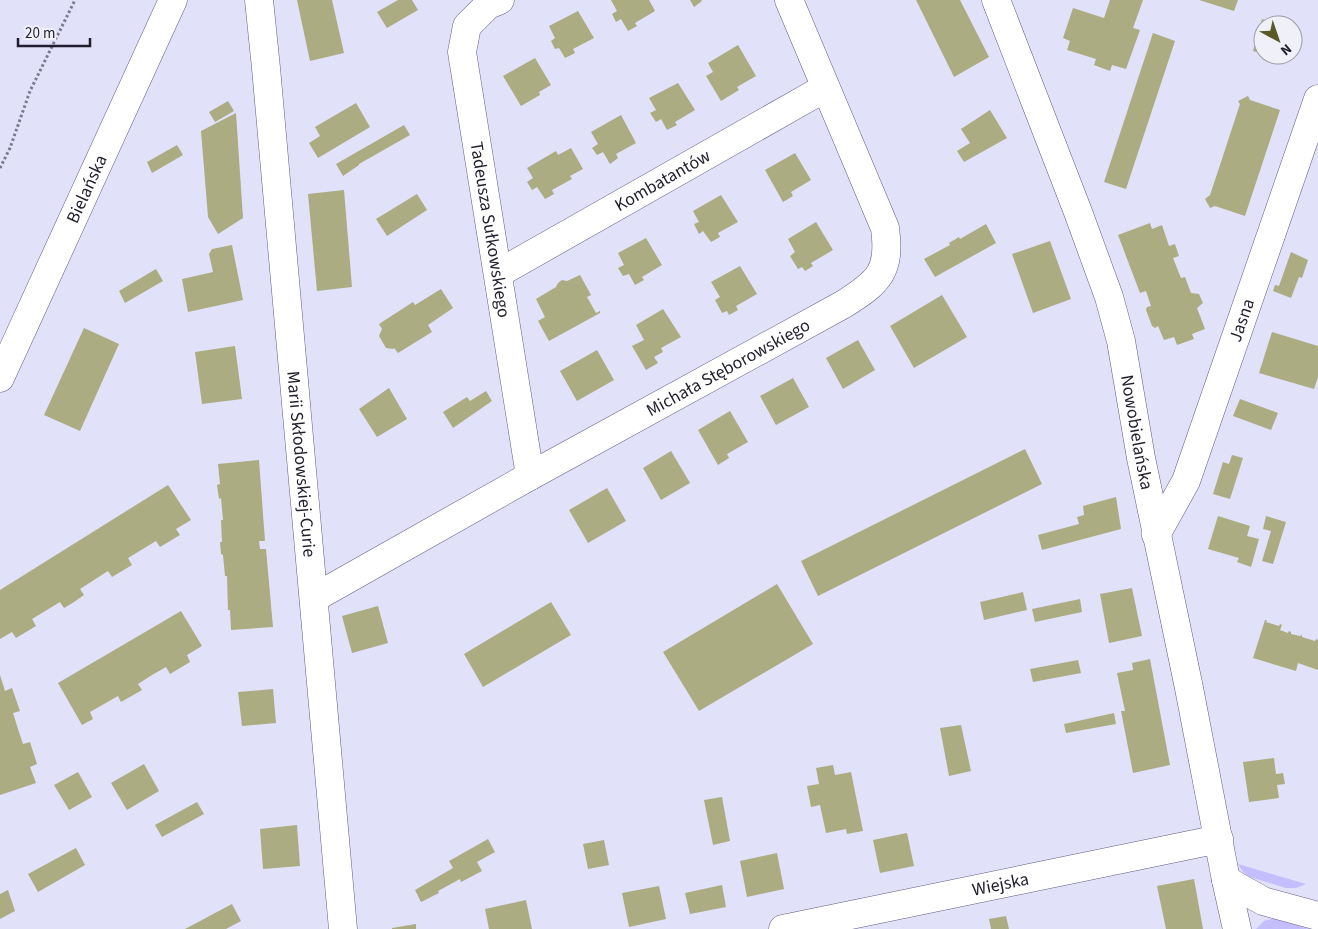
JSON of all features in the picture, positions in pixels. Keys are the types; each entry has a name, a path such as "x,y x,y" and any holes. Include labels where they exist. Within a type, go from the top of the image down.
{"street":[{"name":"Bielańska","path":"0,378 173,0"},
{"name":"Marii Skłodowskiej-Curie","path":"259,0 343,929"},
{"name":"Tadeusza Sułkowskiego","path":"500,0 488,5 467,26 462,52 499,273 530,476"},
{"name":"Michała Stęborowskiego","path":"314,598 530,476 844,304 876,279 887,257 885,228 789,0"},
{"name":"Nowobielańska","path":"996,0 1078,212 1108,297 1121,341 1126,381 1156,535 1189,688 1237,929"},
{"name":"Kombatantów","path":"499,273 825,88"},
{"name":"Jasna","path":"1156,535 1186,481 1318,99"},
{"name":"Wiejska","path":"783,929 1219,839"},
{"path":"1226,880 1263,901 1313,907"}],"path":[{"path":"0,168 10,148 30,91 75,0"}],"shaded area":[{"path":"1238,864 1306,884 1296,888 1286,888 1250,877 1243,872"},
{"path":"1271,919 1309,929 1256,929 1264,921"}],"building":[{"path":"297,0 332,0 344,53 310,61"},
{"path":"398,0 412,0 418,10 387,28 377,12"},
{"path":"611,0 649,0 655,11 635,23 637,26 628,31 621,19 616,22 612,14 617,11"},
{"path":"690,0 701,0 702,1 694,7"},
{"path":"916,0 960,0 989,57 954,77"},
{"path":"1110,0 1143,0 1133,28 1140,30 1126,69 1112,65 1110,71 1094,65 1096,59 1067,50 1070,41 1063,38 1073,8 1104,18"},
{"path":"1199,0 1238,0 1234,11"},
{"path":"578,11 594,38 573,49 575,53 565,58 559,48 555,49 551,41 555,38 549,26"},
{"path":"1153,33 1175,41 1126,189 1104,182"},
{"path":"738,45 756,76 737,87 739,90 721,101 706,76 713,72 708,63"},
{"path":"535,58 551,85 539,92 540,95 521,106 503,76"},
{"path":"678,83 695,110 675,122 677,125 667,130 661,119 656,122 650,113 656,110 649,98"},
{"path":"1248,96 1250,100 1280,110 1245,216 1215,206 1210,208 1205,199 1210,195 1240,104 1238,101"},
{"path":"228,101 234,111 215,122 209,112"},
{"path":"356,103 370,127 318,158 309,143 320,136 315,127"},
{"path":"990,110 1007,138 964,162 957,151 970,143 961,129"},
{"path":"236,113 243,218 218,234 208,217 201,131"},
{"path":"621,115 636,143 616,154 618,158 610,164 603,152 597,155 592,148 598,144 591,132"},
{"path":"404,125 410,135 359,164 343,176 336,164"},
{"path":"177,145 183,155 152,173 147,162"},
{"path":"571,148 583,169 570,176 572,179 552,190 554,194 545,199 537,187 532,190 527,182 533,178 527,168 556,151 558,155"},
{"path":"795,153 811,180 791,192 793,196 783,202 765,170"},
{"path":"344,190 352,287 317,291 308,194"},
{"path":"417,194 427,210 387,236 376,219"},
{"path":"721,195 738,222 718,233 720,237 711,242 703,231 699,234 694,224 699,222 693,211"},
{"path":"816,222 833,250 811,263 813,266 805,271 802,267 798,269 790,256 795,252 788,239"},
{"path":"1150,223 1152,229 1162,225 1169,246 1175,244 1179,256 1173,258 1181,278 1185,277 1191,293 1199,294 1203,303 1197,308 1205,329 1192,334 1194,339 1177,345 1174,337 1164,340 1158,326 1155,328 1152,326 1146,310 1147,307 1151,306 1146,291 1140,293 1118,235"},
{"path":"986,224 996,243 935,277 924,259 950,245 949,243 959,237 960,239"},
{"path":"646,238 662,265 642,277 644,280 635,285 629,274 623,276 618,268 624,265 618,253"},
{"path":"1050,241 1071,299 1033,313 1012,254"},
{"path":"232,245 243,300 188,312 182,279 213,272 209,254 212,249"},
{"path":"1291,252 1308,260 1302,278 1299,277 1291,298 1273,291 1275,285 1279,286"},
{"path":"740,266 757,294 736,306 738,310 729,315 727,311 722,313 715,300 720,297 711,282"},
{"path":"156,269 163,281 125,303 119,291"},
{"path":"580,275 591,295 587,297 596,313 600,311 600,313 549,341 538,321 545,317 536,299 556,287 562,280 567,281"},
{"path":"441,289 453,308 428,325 432,332 398,353 394,348 386,348 379,336 382,329 379,324 413,302 415,305"},
{"path":"942,295 967,337 914,368 890,326"},
{"path":"663,309 681,337 661,348 663,352 654,357 658,363 646,370 632,346 644,340 636,325"},
{"path":"84,328 119,344 80,431 44,415"},
{"path":"1272,332 1318,346 1318,377 1314,389 1259,373"},
{"path":"858,340 875,370 843,389 826,358"},
{"path":"235,346 242,399 202,404 195,352"},
{"path":"597,350 614,380 577,401 560,371"},
{"path":"793,378 809,407 776,425 760,396"},
{"path":"389,388 407,419 377,437 359,409"},
{"path":"486,391 492,401 453,428 443,412 467,397 470,401"},
{"path":"1240,399 1278,413 1271,430 1233,416"},
{"path":"730,411 748,442 727,454 729,458 718,465 698,430"},
{"path":"1025,449 1042,484 818,596 801,561"},
{"path":"671,451 690,483 661,500 643,468"},
{"path":"1232,455 1243,458 1230,499 1213,494 1223,462 1229,464"},
{"path":"259,460 265,541 259,541 260,549 266,549 273,627 231,630 230,610 228,610 227,576 225,576 220,542 222,542 221,520 223,520 221,498 219,499 217,485 220,484 218,464"},
{"path":"168,485 191,520 176,529 180,535 160,547 156,541 128,558 132,565 112,577 108,571 80,589 84,595 74,602 64,608 60,602 32,619 36,626 16,638 12,632 0,639 0,590"},
{"path":"607,488 626,521 588,543 569,510"},
{"path":"1116,497 1121,529 1042,550 1038,535 1079,524 1077,517 1084,515 1083,506"},
{"path":"1218,516 1250,526 1247,536 1259,539 1251,567 1237,562 1239,558 1208,549"},
{"path":"1266,516 1286,522 1273,564 1262,561 1271,531 1263,529"},
{"path":"777,584 813,644 699,711 663,652"},
{"path":"1132,588 1142,636 1109,643 1100,594"},
{"path":"1023,592 1027,610 984,620 980,602"},
{"path":"1080,599 1082,612 1035,622 1032,609"},
{"path":"551,602 571,635 483,687 464,654"},
{"path":"378,606 388,643 352,653 342,616"},
{"path":"181,611 202,646 187,655 190,662 170,674 166,667 152,675 138,684 142,690 121,702 118,696 90,712 93,719 82,725 58,683"},
{"path":"1265,620 1279,626 1280,624 1282,625 1280,630 1302,635 1302,637 1315,641 1316,639 1318,640 1318,670 1298,663 1296,671 1253,658"},
{"path":"1150,659 1170,765 1133,773 1121,711 1125,711 1117,673 1133,670 1132,663"},
{"path":"1078,660 1081,673 1033,682 1030,669"},
{"path":"0,675 5,691 12,688 20,711 13,713 18,729 23,744 30,742 37,764 30,767 36,783 0,795"},
{"path":"273,689 276,723 242,726 238,692"},
{"path":"1114,713 1116,724 1066,733 1064,724"},
{"path":"961,725 971,771 949,776 940,728"},
{"path":"1274,758 1276,774 1283,773 1285,784 1277,785 1279,798 1249,802 1243,762"},
{"path":"144,764 159,791 127,810 111,783"},
{"path":"833,765 835,775 851,772 863,831 847,834 846,829 826,833 820,805 811,807 807,786 819,784 816,768"},
{"path":"78,772 92,797 69,810 54,785"},
{"path":"722,797 730,841 713,845 704,800"},
{"path":"197,802 204,814 162,837 155,825"},
{"path":"297,825 300,866 263,869 260,829"},
{"path":"907,833 914,866 880,873 873,840"},
{"path":"488,839 495,852 477,862 482,871 461,882 460,879 421,902 415,890 453,868 449,861"},
{"path":"604,840 609,865 588,869 583,844"},
{"path":"76,848 85,865 38,892 28,874"},
{"path":"777,853 784,889 747,897 740,861"},
{"path":"1194,879 1203,929 1166,929 1157,886"},
{"path":"722,885 726,907 690,914 685,893"},
{"path":"659,886 666,919 629,927 622,893"},
{"path":"8,890 15,911 0,919 0,894"},
{"path":"526,900 532,929 489,929 485,909"},
{"path":"232,904 241,921 226,929 185,929"},
{"path":"1006,916 1009,929 991,929 989,919"},
{"path":"416,924 416,929 392,929 392,928"}]}
